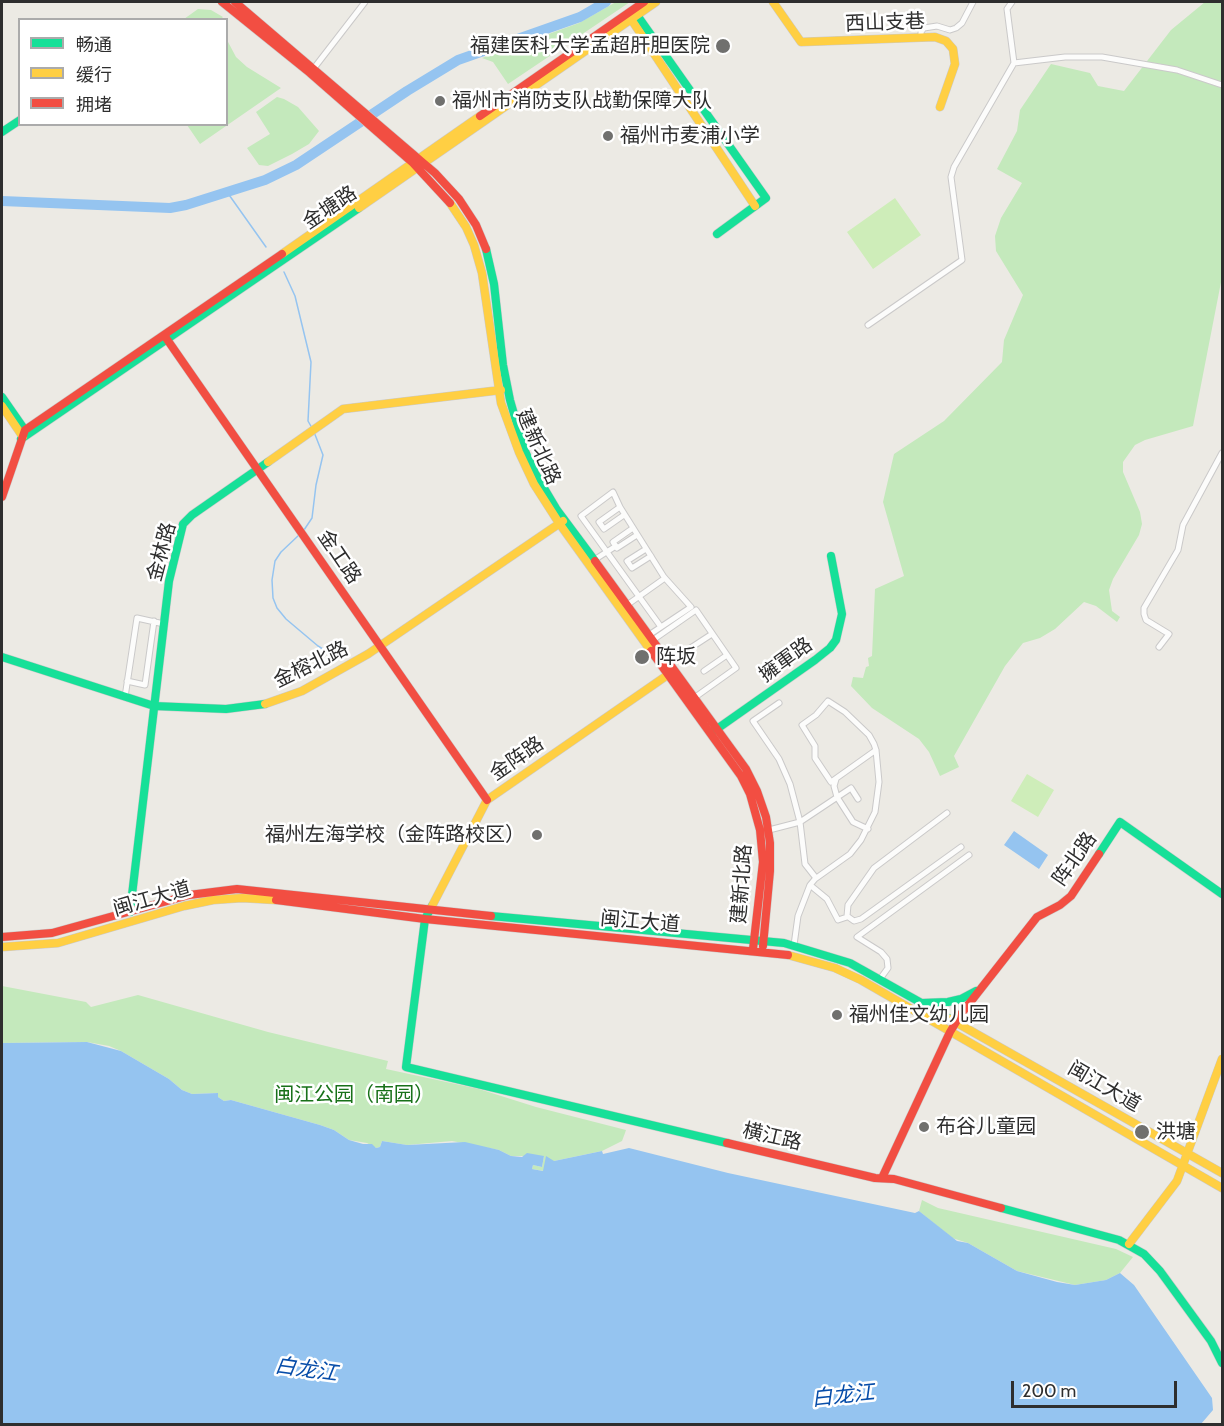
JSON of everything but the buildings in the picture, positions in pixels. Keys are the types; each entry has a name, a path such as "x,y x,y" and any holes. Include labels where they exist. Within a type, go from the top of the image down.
{"main road":[{"name":"建新北路","path":"222,2 312,71"},
{"name":"建新北路","path":"235,2 459,199 481,235 494,284 507,389 529,460 562,522 594,560 694,698 745,783 760,830 762,876 759,940 762,950"},
{"name":"金塘路","path":"419,163 644,2"},
{"name":"金塘路","path":"24,436 344,212 656,2"},
{"name":"西山支巷","path":"773,2 801,42 941,38 950,44 955,54 954,69 940,107"},
{"path":"634,17 766,198 717,234"},
{"path":"634,17 754,206"},
{"path":"2,132 18,121"},
{"name":"建新北路","path":"419,163 448,199 466,227 474,245 484,288 498,390 529,474 669,674 751,778 762,804 769,830 770,871 759,940 753,949"},
{"name":"金工路","path":"165,337 487,800"},
{"name":"金林路","path":"130,912 169,581 183,524 192,515 302,436 348,408 507,389"},
{"path":"2,396 24,436 2,497"},
{"path":"2,406 24,436"},
{"name":"金榕北路","path":"2,657 154,706 226,709 269,703 311,687 380,646 562,522"},
{"name":"擁軍路","path":"714,731 815,660 837,640 842,614 831,556"},
{"name":"金阵路","path":"405,1067 425,920 487,800 669,674"},
{"name":"阵北路","path":"882,1178 956,1022 1036,917 1060,905 1071,896 1120,822 1222,894"},
{"name":"闽江大道","path":"2,937 52,933 201,893 237,889 288,892 429,910 794,945 850,963 880,979 1222,1174"},
{"name":"闽江大道","path":"2,947 58,943 184,906 227,898 278,900 425,920 762,950 811,960 850,974 1222,1188"},
{"path":"921,1003 935,1004 955,1001 982,987"},
{"path":"1129,1244 1177,1181 1222,1059"},
{"name":"横江路","path":"405,1067 875,1178 894,1179 1129,1244 1149,1258 1168,1280 1210,1341 1222,1363"}],"street":[{"path":"312,71 365,2"},
{"path":"921,37 924,28 932,26 950,30 956,28 962,23 973,2"},
{"path":"868,325 962,260 951,177 954,167 1014,63 1007,9 1012,2"},
{"path":"1014,63 1065,57 1102,57 1177,70 1222,85"},
{"path":"1159,647 1169,634 1146,620 1144,608 1178,549 1183,525 1222,453"},
{"path":"651,638 661,627 691,607 665,578 624,515 614,492 580,516 661,627"},
{"path":"620,507 599,522 604,529 624,515"},
{"path":"616,546 613,542 633,528"},
{"path":"594,560 637,535"},
{"path":"646,549 627,561 632,568 651,556"},
{"path":"627,605 665,578"},
{"path":"651,638 696,610 736,668 694,698"},
{"path":"125,697 137,618 164,624"},
{"path":"127,681 145,685 154,621"},
{"path":"689,649 712,634"},
{"path":"704,671 727,655"},
{"path":"794,945 798,916 810,885 816,878 850,854 868,829 879,791 876,750 872,740 845,712 828,700 816,715 802,725 814,746 815,758 831,782 876,750"},
{"path":"779,703 753,721 783,766 800,822 805,864 816,878"},
{"path":"836,778 834,786 837,797 853,822 868,829"},
{"path":"769,830 800,822 851,788 858,799"},
{"path":"947,813 874,868 848,904 846,910 848,917 854,921 861,919 961,847"},
{"path":"880,979 888,968 887,959 882,952 857,937 969,855"},
{"path":"810,885 827,899 838,920 848,917"}],"green space":[{"path":"616,2 630,2 508,84 493,62 482,58 579,23"},
{"path":"1205,2 1222,2 1222,277 1193,426 1135,445 1123,462 1123,472 1140,512 1142,524 1139,535 1109,590 1112,611 1120,617 1117,622 1096,606 1084,602 1055,629 1040,638 1023,643 1005,666 954,756 959,767 940,776 929,752 919,739 872,708 851,686 853,677 863,678 866,667 869,666 868,658 872,656 875,589 904,576 883,502 894,454 944,421 1002,362 1004,340 1023,295 996,251 995,236 1001,218 1022,183 997,169 1017,131 1020,110 1051,64 1090,73 1098,86 1124,91 1171,30"},
{"path":"198,9 211,10 223,17 222,18 185,18"},
{"path":"228,42 236,57 247,67 281,88 228,125"},
{"path":"277,97 298,107 319,131 309,144 292,154 268,166 259,165 247,148 270,134 256,112"},
{"path":"188,126 226,126 200,144"},
{"path":"895,198 921,235 873,269 847,232"},
{"path":"1027,774 1054,790 1038,817 1011,801"},
{"name":"闽江公园（南园）","path":"2,986 86,1002 91,1007 138,995 268,1032 388,1061 386,1069 479,1089 536,1107 626,1130 622,1141 602,1151 554,1161 544,1171 532,1169 533,1165 542,1167 544,1156 511,1156 499,1150 452,1141 407,1145 382,1141 380,1147 376,1148 367,1143 349,1140 334,1130 320,1125 231,1100 224,1101 218,1097 217,1093 192,1094 109,1046 87,1042 2,1043"},
{"path":"922,1200 938,1208 1116,1249 1133,1257 1120,1273 1106,1280 1075,1285 1017,1271 968,1243 952,1238 919,1211"}],"water":[{"path":"1014,831 1048,855 1039,869 1004,845"},
{"name":"白龙江","path":"87,1042 121,1051 192,1094 218,1093 218,1097 224,1101 231,1100 320,1125 334,1130 349,1140 372,1144 376,1148 380,1147 382,1141 407,1145 465,1142 499,1150 511,1156 522,1157 527,1153 544,1156 542,1167 533,1165 532,1169 543,1171 546,1156 554,1161 629,1148 728,1173 915,1213 919,1211 957,1241 968,1243 1017,1271 1057,1282 1075,1285 1106,1280 1120,1273 1134,1285 1212,1398 1213,1410 1201,1424 2,1424 2,1043"}],"waterway":[{"path":"2,201 170,208 265,180 296,165 458,60 580,17 606,2"},
{"path":"227,192 266,247"},
{"path":"284,272 295,296 311,362 308,421 312,428"},
{"path":"304,530 312,518 323,455 314,432"},
{"path":"299,535 275,561 272,580 273,598 277,608 286,619 318,646 334,656"}],"traffic: fast":[{"path":"637,15 766,198 717,234"},
{"path":"2,132 18,121"},
{"path":"21,439 359,208"},
{"path":"486,249 494,284 503,365 524,449 557,510 595,561"},
{"path":"2,397 27,433"},
{"path":"130,912 169,581 183,524 192,515 268,462"},
{"path":"714,731 815,660 836,640 842,614 831,556"},
{"path":"2,657 154,706 226,709 265,704"},
{"path":"1099,854 1120,822 1222,894"},
{"path":"432,906 425,919 406,1067 727,1143"},
{"path":"491,916 784,943 850,963 950,1019"},
{"path":"922,1003 948,1002 961,999 976,991"},
{"path":"1001,1208 1119,1240 1144,1254 1160,1271 1211,1341 1222,1363"}],"traffic: slow":[{"path":"359,208 656,2"},
{"path":"773,2 801,42 935,37 946,41 953,49 955,64 940,107"},
{"path":"631,19 755,206"},
{"path":"282,254 480,116"},
{"path":"450,203 466,227 482,273 501,403 519,452 534,484 559,523 651,651"},
{"path":"268,462 343,409 501,390"},
{"path":"2,406 23,437"},
{"path":"265,704 302,691 368,654 563,521"},
{"path":"432,906 487,800 669,674"},
{"path":"2,947 58,943 184,906 213,900 242,898 276,900"},
{"path":"788,955 835,968 861,980 1222,1188"},
{"path":"950,1019 1222,1173"},
{"path":"1129,1244 1177,1181 1222,1059"}],"traffic: jam":[{"path":"222,2 310,73 413,163 450,203"},
{"path":"235,2 435,173 459,199 476,225 486,249"},
{"path":"480,116 644,2"},
{"path":"2,497 25,430 282,254"},
{"path":"164,335 487,800"},
{"path":"595,561 746,769 757,791 766,817 770,843 770,871 763,946"},
{"path":"651,651 741,776 750,794 760,830 763,862 753,949"},
{"path":"882,1178 950,1032 961,1014 1037,917 1060,905 1071,896 1099,854"},
{"path":"2,937 52,933 189,895 237,889 491,916"},
{"path":"276,900 425,919 788,955"},
{"path":"727,1143 875,1178 894,1179 1001,1208"}],"place":[{"name":"福建医科大学孟超肝胆医院","path":"723,46"},
{"name":"福州市消防支队战勤保障大队","path":"440,101"},
{"name":"福州市麦浦小学","path":"608,136"},
{"name":"阵坂","path":"642,657"},
{"name":"福州左海学校（金阵路校区）","path":"537,835"},
{"name":"福州佳文幼儿园","path":"837,1015"},
{"name":"布谷儿童园","path":"924,1127"},
{"name":"洪塘","path":"1142,1132"}]}
